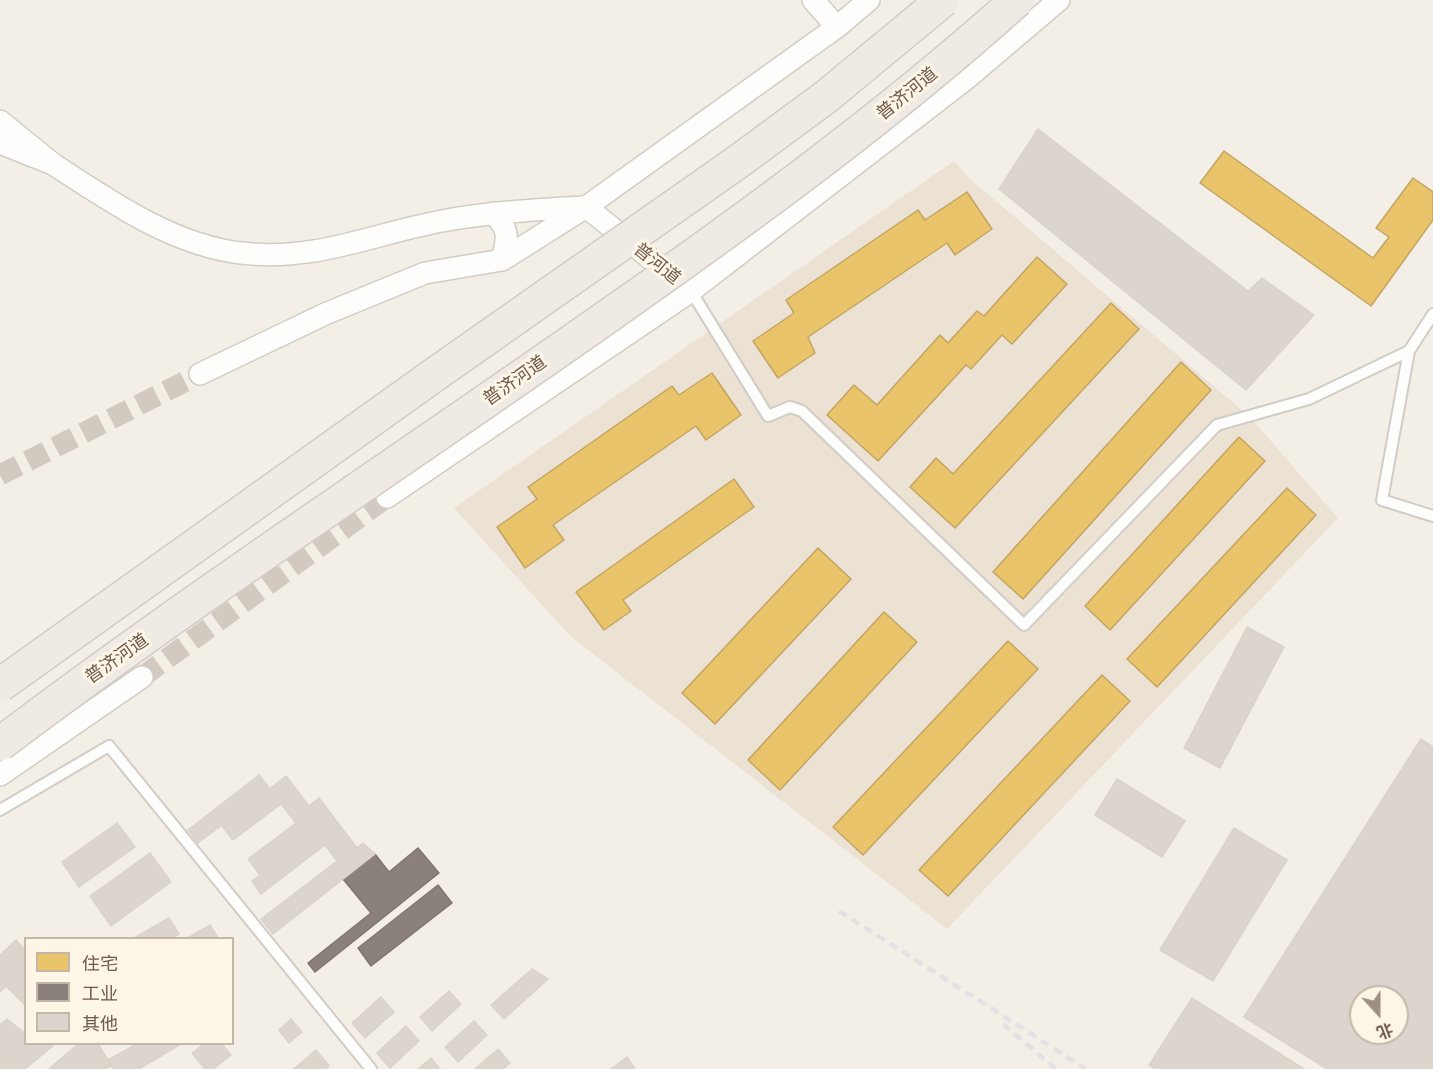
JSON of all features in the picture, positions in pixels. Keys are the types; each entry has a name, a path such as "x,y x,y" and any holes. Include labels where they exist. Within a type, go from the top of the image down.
{"highway":[{"path":"0,685 434,375 739,161 826,96 943,0"},
{"name":"普济河道","path":"0,744 112,662 765,206 931,76 1017,0"}],"street":[{"path":"813,0 837,27"},
{"path":"200,374 325,314 425,273 502,260 586,207 837,27 869,0"},
{"name":"普河道","path":"586,207 691,291 966,79 1059,0"},
{"path":"0,121 14,129 53,164"},
{"path":"0,143 53,164 142,219 176,235 240,253 313,253 441,221 493,213 586,207"},
{"path":"493,213 505,225 507,233 502,260"},
{"path":"387,497 691,291"},
{"path":"0,775 142,677"}],"lane":[{"path":"691,291 768,417 790,407 802,411 1024,625 1217,425 1309,399 1409,351"},
{"path":"1433,314 1409,351 1382,500 1433,516"},
{"path":"0,810 109,746 371,1069"}],"shaded area":[{"path":"954,161 970,179 1249,416 1338,518 947,929 570,636 454,508"}],"building: 住宅":[{"path":"1224,151 1373,258 1389,237 1376,228 1413,178 1433,192 1433,220 1371,306 1200,183"},
{"path":"967,192 992,229 955,255 947,243 808,337 815,353 778,378 753,341 794,313 786,300 918,210 925,220"},
{"path":"1037,257 1067,284 1012,344 1002,335 971,369 966,365 878,461 827,415 854,385 877,405 940,335 948,343 977,311 984,316"},
{"path":"1111,303 1139,329 955,528 910,487 936,458 953,474"},
{"path":"1181,362 1211,390 1023,599 993,572"},
{"path":"712,373 741,415 706,440 696,426 553,525 564,540 525,568 497,527 537,499 528,487 672,386 679,395"},
{"path":"1239,437 1265,461 1110,630 1085,606"},
{"path":"734,479 754,507 623,600 631,611 604,630 576,592"},
{"path":"1287,488 1316,515 1157,687 1127,659"},
{"path":"818,548 851,579 715,724 682,693"},
{"path":"884,612 917,642 780,790 748,760"},
{"path":"1008,641 1038,669 863,855 833,827"},
{"path":"1102,675 1130,701 948,896 919,870"}],"building: 工业":[{"path":"418,848 439,873 315,972 308,963 371,913 343,879 375,854 389,872"},
{"path":"438,885 452,903 371,966 358,948"}],"building: 其他":[{"path":"1038,129 1248,291 1262,278 1314,315 1246,390 999,189"},
{"path":"1247,627 1284,647 1220,768 1184,748"},
{"path":"1421,739 1433,747 1433,1069 1327,1069 1244,1017"},
{"path":"259,775 270,789 198,843 188,830"},
{"path":"286,776 309,806 319,798 335,819 260,875 248,859 296,823 281,804 233,840 222,826"},
{"path":"1117,779 1185,821 1162,857 1095,815"},
{"path":"335,819 357,848 363,843 375,854 273,934 261,919 337,861 325,845 261,894 252,881"},
{"path":"117,823 135,847 79,887 62,862"},
{"path":"1234,828 1287,860 1213,981 1160,950"},
{"path":"150,853 171,882 111,926 90,896"},
{"path":"169,918 179,934 174,937 136,937"},
{"path":"210,925 217,937 190,937"},
{"path":"16,940 24,949 24,970 0,992 0,955"},
{"path":"532,969 548,979 504,1019 491,1005"},
{"path":"24,970 24,1004 7,987"},
{"path":"449,991 461,1004 432,1031 420,1017"},
{"path":"381,997 394,1012 365,1038 352,1023"},
{"path":"1192,998 1304,1069 1155,1069 1149,1065"},
{"path":"7,1019 24,1032 24,1045 54,1045 25,1069 0,1069 0,1025"},
{"path":"291,1019 302,1032 289,1043 279,1030"},
{"path":"474,1021 487,1035 458,1062 445,1047"},
{"path":"406,1026 419,1041 390,1068 377,1053"},
{"path":"77,1045 99,1045 111,1065 107,1069 49,1069"},
{"path":"135,1045 179,1045 139,1069 113,1069 108,1060"},
{"path":"203,1045 223,1045 231,1055 213,1069 205,1069 192,1053"},
{"path":"498,1049 510,1063 503,1069 475,1069"},
{"path":"316,1050 329,1066 325,1069 294,1069"},
{"path":"627,1057 635,1069 611,1069"},
{"path":"431,1058 440,1069 418,1069"}],"tunnel":[{"path":"0,475 200,374"},
{"path":"142,677 387,497"}],"railway":[{"path":"839,911 1086,1069"},
{"path":"1003,1024 1056,1069"}]}
